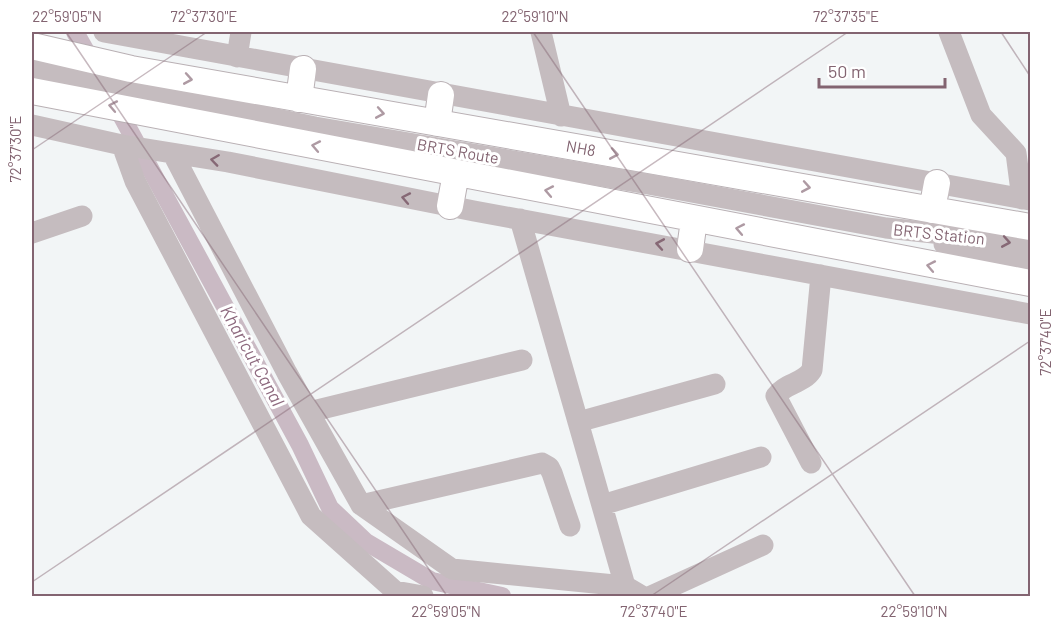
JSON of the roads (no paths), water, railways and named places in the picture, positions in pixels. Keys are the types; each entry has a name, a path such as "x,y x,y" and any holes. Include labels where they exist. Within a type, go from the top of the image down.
{"main road":[{"path":"38,66 64,97 1030,283"},
{"name":"NH8","path":"38,66 299,99 1030,227"},
{"path":"299,99 303,69"},
{"path":"437,123 441,95"},
{"path":"450,206 456,173"},
{"path":"932,210 937,183"},
{"path":"690,249 694,220"}],"street":[{"path":"108,32 441,95 1026,200 1016,153 981,115 949,32"},
{"path":"237,57 241,32"},
{"path":"541,32 549,57 561,116"},
{"name":"BRTS Route","path":"136,80 315,127 648,184 885,228"},
{"path":"32,125 173,154 228,162 450,206 1030,314"},
{"path":"122,144 135,181 311,516 395,591 423,597"},
{"path":"173,154 309,412 361,505 452,569 634,591 602,505 520,219"},
{"path":"32,233 82,216"},
{"name":"BRTS Station","path":"885,228 990,239 1030,246"},
{"name":"BRTS Station","path":"885,228 986,256 1030,264"},
{"path":"965,302 969,273"},
{"path":"811,463 776,396 781,389 807,378 812,370 821,275"},
{"path":"309,412 522,360"},
{"path":"578,422 715,384"},
{"path":"602,505 761,457"},
{"path":"361,505 542,463 549,467 552,473 570,526"},
{"path":"651,597 764,545"}],"waterway":[{"name":"Kharicut Canal","path":"75,32 93,64"},
{"name":"Kharicut Canal","path":"114,102 300,445 330,508 366,542 432,581 502,596"}]}
